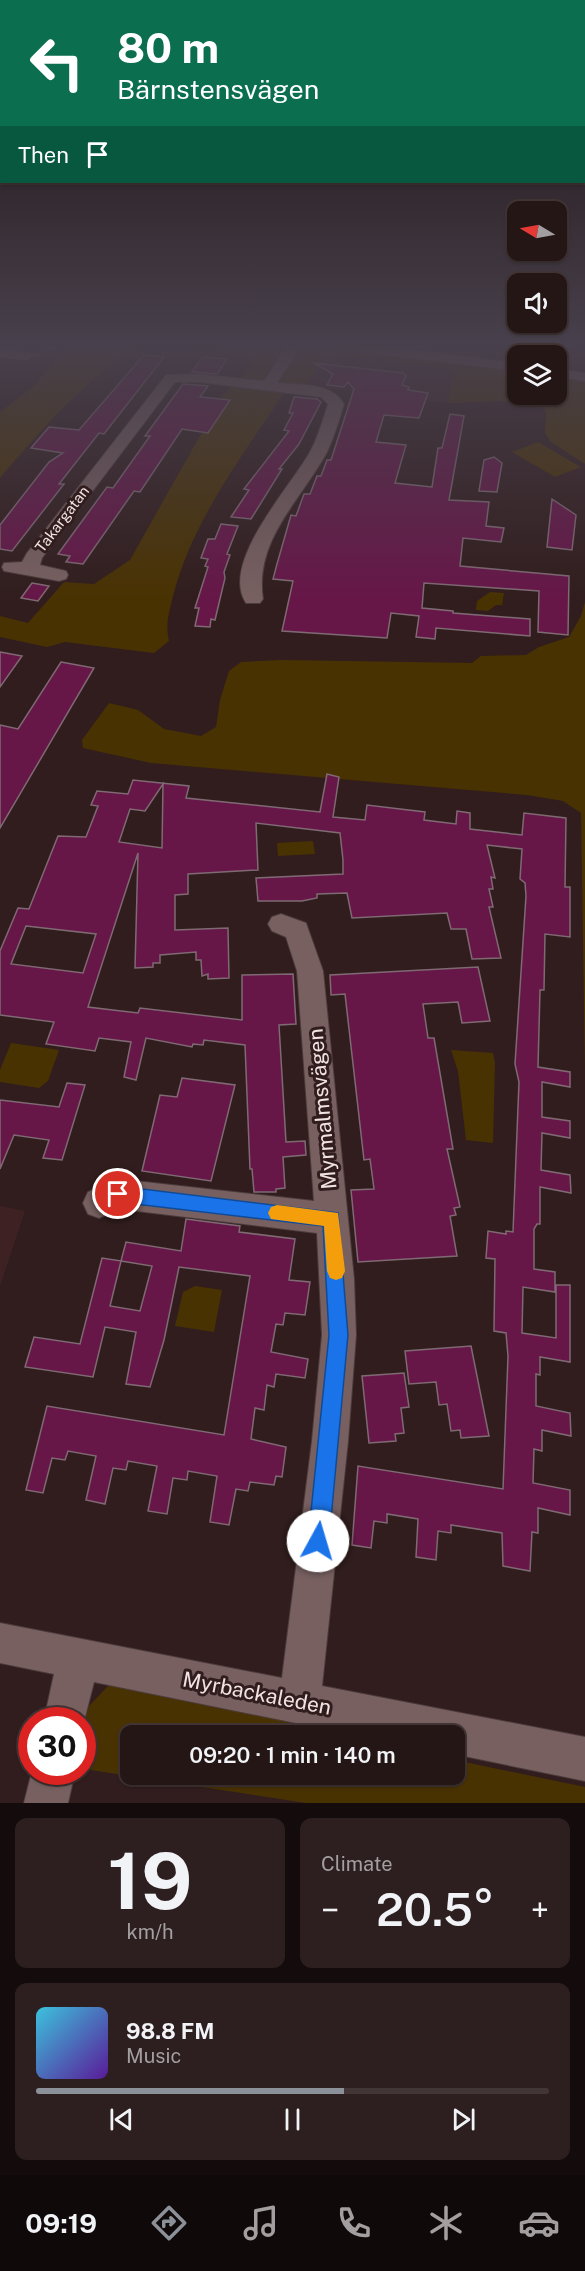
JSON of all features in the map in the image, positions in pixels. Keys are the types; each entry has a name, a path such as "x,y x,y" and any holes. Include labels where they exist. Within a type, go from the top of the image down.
{"street":[{"name":"Takargatan","path":"30,568 33,557 132,428"},
{"name":"Takargatan","path":"253,599 249,586 260,545 279,510 319,451 327,428"},
{"name":"Takargatan","path":"11,567 30,568 59,575"},
{"name":"Myrmalmsvägen","path":"281,924 297,930 309,971 332,1219 339,1335 336,1381 300,1700"},
{"path":"99,1203 118,1194 332,1219"},
{"name":"Myrbackaleden","path":"0,1643 300,1700 585,1759"},
{"path":"68,1707 78,1659"},
{"path":"46,1803 50,1785"}],"shaded area":[{"path":"0,428 45,428 30,444 0,478"},
{"path":"204,428 260,428 220,489 193,541 170,608 167,624 169,641 154,653 65,642 47,647 0,637 0,616 28,623 64,582 94,584 130,560"},
{"path":"545,428 585,428 585,464 551,442 545,433"},
{"path":"538,442 581,467 555,477 512,452"},
{"path":"490,592 504,593 502,605 496,605 488,611 476,610 477,601"},
{"path":"585,602 585,1069 581,813 563,801 527,795 151,763 83,748 82,740 109,703 138,710 164,729 201,736 216,727 220,700 229,671 241,662 281,660 472,663 481,656 526,655 539,647 569,637 581,616"},
{"path":"313,841 315,854 278,856 277,843"},
{"path":"11,1043 59,1050 48,1081 39,1088 0,1082 0,1070"},
{"path":"451,1050 493,1053 495,1063 493,1143 466,1140 458,1071"},
{"path":"0,1206 25,1211 0,1286"},
{"path":"195,1286 222,1290 214,1332 175,1326 183,1292"},
{"path":"109,1685 144,1688 303,1725 120,1725 120,1775 96,1771 96,1707 89,1706"},
{"path":"465,1762 585,1787 585,1803 306,1803 188,1785 465,1785"}],"building":[{"path":"48,428 79,430 109,428 104,434 99,433 59,484 64,484 12,551 0,549 0,525 49,462 63,453 31,448"},
{"path":"151,428 211,428 208,433 182,429 140,492 134,491 83,564 66,562 70,556 58,554 107,487 113,488 150,436 145,436"},
{"path":"307,428 299,444 279,469 282,469 251,519 231,517 249,490 244,489 289,431 284,430"},
{"path":"341,428 380,428 376,442 406,445 395,483 432,487 438,448 442,448 447,428 462,428 449,500 489,502 486,526 504,528 501,542 463,538 460,566 569,576 568,635 538,632 539,591 424,583 422,608 453,611 453,613 530,619 530,636 436,628 435,639 416,637 419,616 391,613 387,638 282,631 293,581 273,579 291,515 296,516 304,494 310,494 317,476 321,476 327,460 331,460"},
{"path":"494,457 502,463 497,492 479,491 484,460"},
{"path":"552,499 576,515 572,550 547,547"},
{"path":"221,524 238,526 227,554 230,555 224,572 225,578 215,620 211,619 210,627 195,626 199,608 195,608 208,567 205,566 208,559 201,558 208,539 215,539"},
{"path":"32,583 49,586 38,601 21,598"},
{"path":"0,652 22,656 0,687"},
{"path":"61,662 94,668 0,828 0,725 18,729"},
{"path":"327,774 339,777 333,817 365,820 367,805 425,812 424,820 456,824 457,811 470,813 470,829 522,835 524,813 566,818 565,887 570,887 570,937 545,934 544,990 540,990 538,1067 570,1072 570,1087 542,1082 542,1117 570,1121 570,1138 542,1133 541,1170 570,1175 571,1193 540,1187 540,1224 537,1224 534,1229 534,1269 555,1272 555,1292 523,1287 522,1333 556,1338 556,1285 570,1285 570,1362 540,1357 540,1375 536,1374 536,1406 570,1413 571,1436 542,1430 542,1451 534,1449 533,1483 570,1490 570,1515 538,1508 538,1533 532,1532 530,1571 503,1566 502,1533 451,1525 451,1533 438,1531 436,1560 416,1557 418,1519 387,1514 387,1523 374,1521 371,1548 352,1545 358,1466 503,1489 508,1356 506,1333 494,1331 495,1259 486,1258 488,1231 506,1234 506,1231 513,1232 519,1082 515,1064 526,896 525,883 520,879 522,849 487,845 495,878 491,877 493,889 489,889 493,907 489,907 501,958 472,959 466,929 451,929 447,913 352,918 347,893 317,894 317,898 302,901 258,901 256,878 343,874 343,860 340,833 256,823 258,870 188,874 188,894 175,895 175,930 228,928 229,978 208,979 208,974 202,976 201,960 196,960 196,952 160,955 160,963 153,963 153,967 135,968 138,853 88,1007 138,1013 140,1008 242,1020 242,975 293,974 296,1024 279,1025 286,1142 305,1141 306,1155 283,1157 285,1188 276,1189 276,1192 254,1192 252,1169 250,1169 245,1045 204,1040 203,1045 193,1044 192,1047 146,1038 136,1080 124,1077 131,1042 99,1038 95,1051 46,1044 54,1022 0,1015 0,951 18,908 29,909 58,836 86,837 98,806 91,805 97,791 128,794 133,780 189,786 186,798 320,812","holes":["163,784 162,848 119,842 130,809 145,811","26,926 96,934 83,973 11,964"]},
{"path":"478,967 490,1021 462,1023 458,1002 423,1004 428,1038 434,1038 453,1149 447,1149 460,1207 454,1208 456,1215 450,1216 457,1256 358,1262 351,1190 374,1189 370,1159 364,1160 345,994 331,995 330,975"},
{"path":"182,1078 235,1085 211,1181 142,1171 160,1095 177,1097"},
{"path":"67,1083 85,1085 62,1160 43,1158 49,1140 14,1135 0,1169 0,1100 59,1107"},
{"path":"186,1219 240,1226 239,1232 295,1239 289,1280 310,1282 305,1315 285,1313 283,1325 276,1324 271,1352 308,1359 305,1378 276,1374 274,1387 267,1385 264,1410 255,1408 251,1439 286,1447 282,1477 276,1476 274,1485 250,1482 248,1491 236,1489 229,1525 210,1522 217,1476 188,1471 187,1480 173,1478 167,1514 148,1511 157,1466 128,1461 126,1470 113,1468 105,1504 86,1500 96,1456 68,1451 65,1460 52,1458 43,1493 26,1490 47,1406 224,1435 250,1276 179,1267 164,1340 150,1387 126,1384 136,1332 105,1327 93,1377 25,1367 34,1337 80,1344 102,1258 121,1261 126,1242 181,1251","holes":["121,1261 152,1266 140,1311 110,1306"]},
{"path":"471,1346 489,1436 461,1438 460,1430 451,1431 447,1404 439,1405 436,1382 409,1384 405,1351"},
{"path":"404,1373 409,1407 401,1408 404,1433 395,1434 396,1441 369,1443 362,1376"}],"slow traffic":[{"path":"277,1213 332,1219 336,1271"}],"route":[{"path":"118,1194 230,1209 332,1219 339,1335 318,1541"}]}
